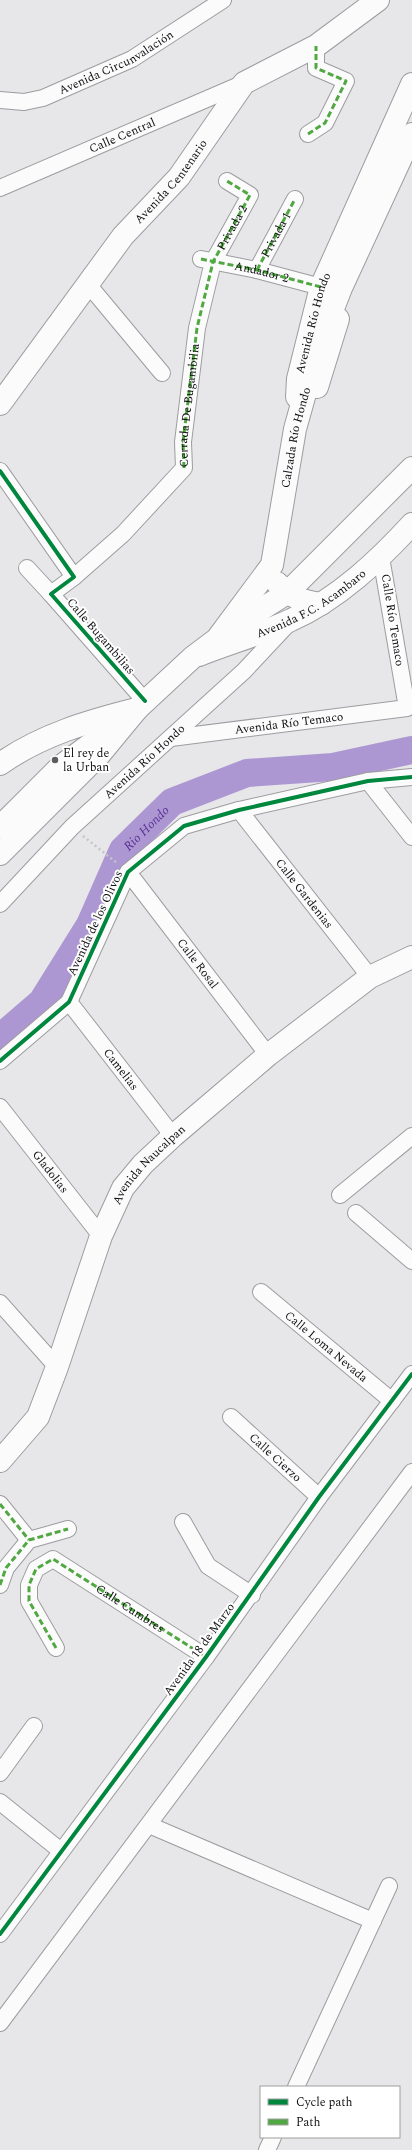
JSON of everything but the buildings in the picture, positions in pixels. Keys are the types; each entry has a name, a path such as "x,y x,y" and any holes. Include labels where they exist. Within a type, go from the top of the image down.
{"main road":[{"name":"Avenida Centenario","path":"0,404 87,283 124,236 179,177 244,83 316,46 378,0"},
{"name":"Avenida Río Hondo","path":"295,429 298,379 320,287 412,84"},
{"path":"386,139 404,120 412,117"},
{"name":"Calzada Río Hondo","path":"0,827 61,766 141,705 193,657 216,639 272,565 295,429 318,347 340,288 412,134"},
{"name":"Avenida Río Hondo","path":"295,429 319,383 343,303 362,258 412,158"},
{"name":"Avenida F.C. Acambaro","path":"216,639 287,593 412,468"},
{"name":"Avenida F.C. Acambaro","path":"193,657 290,620 321,604 381,557 412,524"},
{"path":"272,565 276,582 287,593 301,601 321,604"},
{"path":"2,759 60,731 84,722 141,705"},
{"name":"Calzada Río Hondo","path":"0,854 99,755 141,705"},
{"name":"Avenida Naucalpan","path":"0,1461 38,1417 57,1367 100,1236 123,1188 142,1164 268,1055 370,977 412,958"}],"street":[{"name":"Avenida Circunvalación","path":"0,100 24,102 43,98 132,59 223,0"},
{"path":"308,134 325,123 346,82 316,68 316,46"},
{"name":"Calle Central","path":"0,188 244,83"},
{"name":"Privada 2","path":"207,260 250,195 227,181"},
{"name":"Privada 1","path":"256,270 295,199"},
{"name":"Andador 2","path":"207,260 256,270 320,287"},
{"name":"Cerrada De Bugambilia","path":"74,577 122,534 184,468 183,442 207,260"},
{"path":"87,283 162,373"},
{"path":"0,471 74,577"},
{"name":"Calle Río Temaco","path":"381,557 407,708"},
{"path":"27,568 51,594"},
{"name":"Calle Bugambilias","path":"74,577 51,594 141,705"},
{"name":"Avenida Río Hondo","path":"0,904 72,827 244,671 290,620"},
{"name":"Avenida Río Temaco","path":"171,738 407,708"},
{"name":"Avenida de los Olivos","path":"0,1061 69,1002 124,868 184,826 240,810 368,781 412,777"},
{"path":"368,781 412,837"},
{"name":"Calle Gardenias","path":"240,810 370,977"},
{"name":"Calle Rosal","path":"124,868 268,1055"},
{"name":"Camelias","path":"69,1002 173,1136"},
{"name":"Gladolias","path":"0,1107 100,1236"},
{"path":"340,1195 412,1136"},
{"path":"356,1213 412,1260"},
{"name":"Calle Loma Nevada","path":"261,1292 392,1401"},
{"path":"0,1303 57,1367"},
{"name":"Avenida 18 de Marzo","path":"0,1934 252,1595 319,1497 412,1374"},
{"name":"Calle Cierzo","path":"231,1417 319,1497"},
{"path":"0,2023 412,1472"},
{"path":"0,1504 28,1540"},
{"path":"183,1522 208,1566 252,1595"},
{"path":"0,1584 6,1568 28,1540 68,1529"},
{"name":"Calle Cumbres","path":"56,1648 29,1601 29,1585 36,1569 53,1559 206,1657"},
{"path":"0,1773 34,1726"},
{"path":"0,1802 60,1852"},
{"path":"149,1825 373,1921"},
{"path":"296,2086 389,1886"}],"path":[{"path":"91,842 124,868"}],"waterway":[{"name":"Rio Hondo","path":"0,1038 42,1002 90,925 123,850 172,802 247,773 333,767 412,750"}],"marked path":[{"path":"308,134 325,123 346,81 316,68 316,46"},
{"path":"184,468 183,442 197,328 213,262 250,195 227,181"},
{"path":"257,270 295,199"},
{"path":"201,259 257,270 321,287"},
{"path":"0,1504 29,1540"},
{"path":"0,1585 6,1568 29,1540 68,1529"},
{"path":"56,1648 29,1601 29,1585 36,1569 53,1559 206,1657"}],"cycle path":[{"path":"0,471 74,577 51,594 145,701"},
{"path":"0,1061 69,1002 128,872 184,826 239,810 368,781 412,777"},
{"path":"0,1934 206,1657 319,1497 412,1374"}],"place":[{"name":"El rey de la Urban","path":"55,760"}]}
